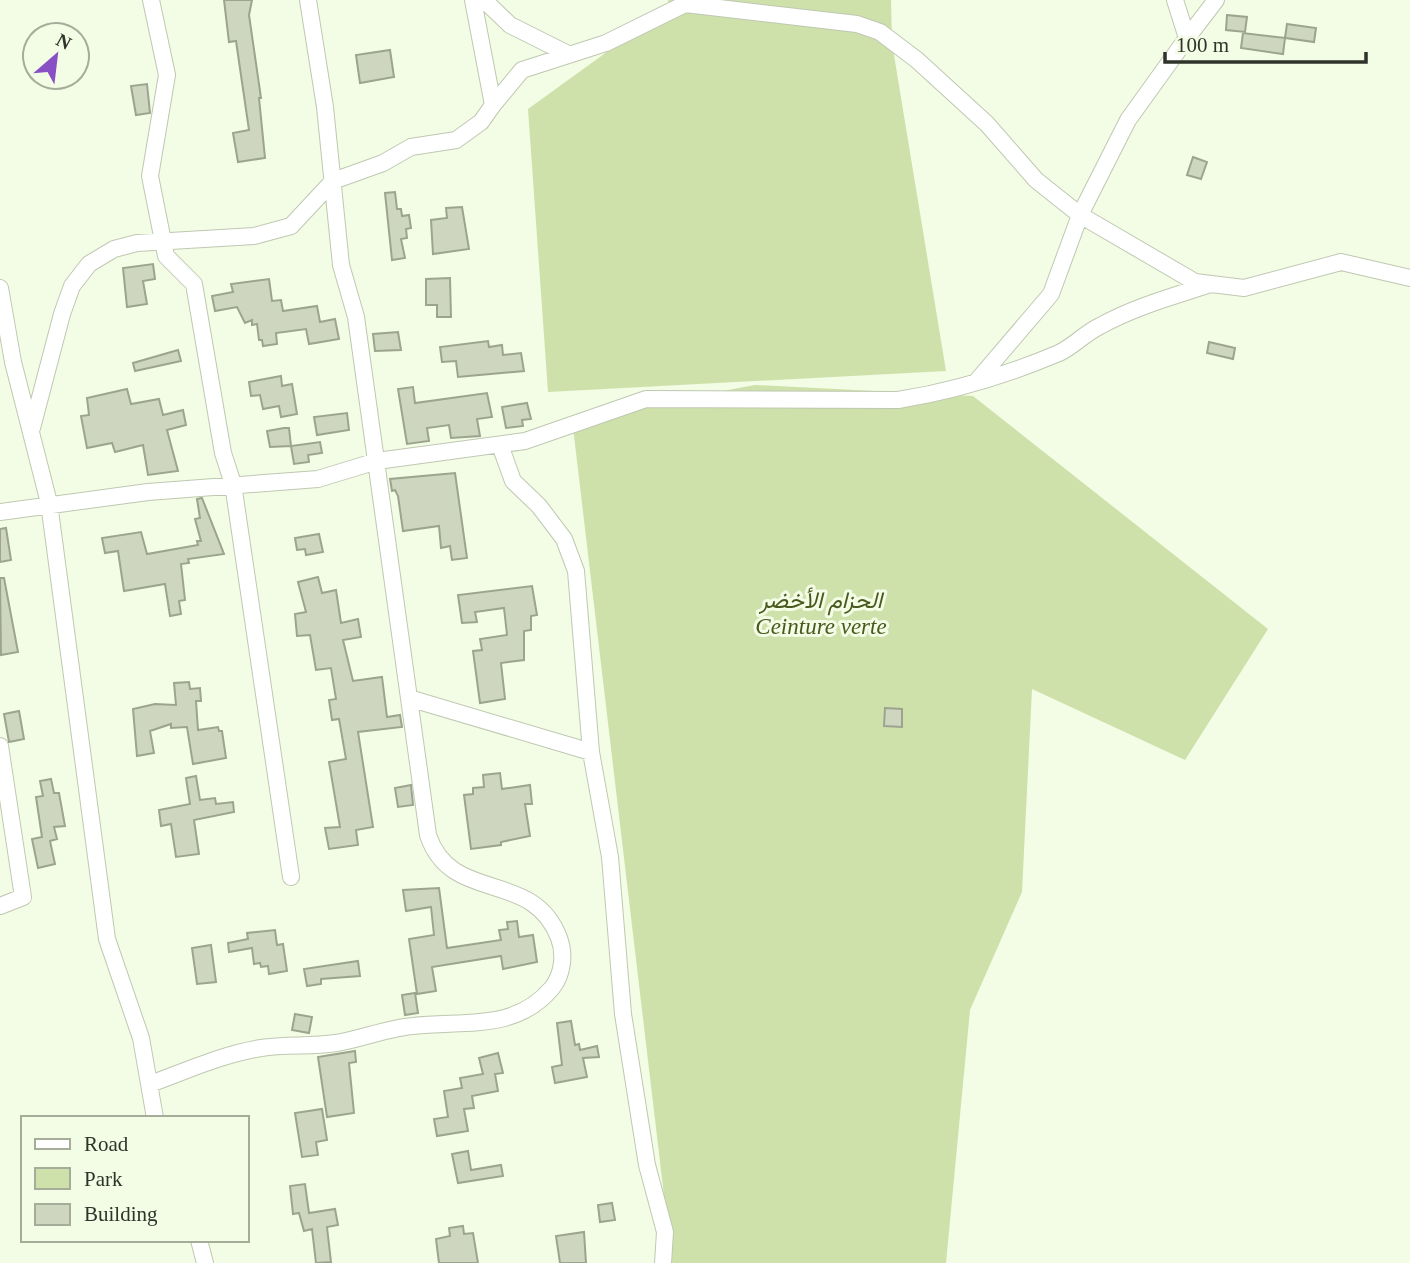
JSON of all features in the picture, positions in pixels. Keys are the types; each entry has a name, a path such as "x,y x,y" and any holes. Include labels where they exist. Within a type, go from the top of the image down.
{"street":[{"path":"151,0 167,75 150,176 161,242 166,256 194,284 223,453 233,484 291,877"},
{"path":"150,1084 228,1056 261,1048 332,1044 414,1026 470,1025 497,1021 530,1007 555,983 563,960 559,936 545,916 514,892 458,875 436,854 428,835 412,699 356,317 341,265 325,107 308,0"},
{"path":"473,0 493,105"},
{"path":"484,0 510,25 568,54"},
{"path":"1175,0 1187,38"},
{"path":"974,384 1051,294 1080,215 1128,120 1216,0"},
{"path":"30,434 48,361 72,286 89,264 114,249 136,243 254,236 291,226 333,181 383,163 411,147 456,140 481,122 523,70 606,43 690,3 857,24 880,32 917,60 987,124 1036,180 1080,215 1195,282 1244,288 1340,262 1410,278"},
{"path":"0,512 49,503 233,484 318,479 377,461 525,441 646,400 898,400 974,384 1061,352 1099,326 1211,284"},
{"path":"0,288 7,363 49,503 107,939 141,1038 155,1116"},
{"path":"500,445 513,481 539,506 564,539 576,570 591,752 610,857 625,1028 647,1165 665,1233 663,1263"},
{"path":"412,699 591,752"},
{"path":"0,746 23,897 0,906"},
{"path":"200,1242 205,1263"}],"green space":[{"path":"668,0 891,0 892,43 946,371 548,392 528,109 669,7"},
{"name":"الحزام الأخضر Ceinture verte","path":"755,385 973,396 1268,629 1185,760 1032,689 1022,892 970,1010 946,1263 672,1263 572,419"}],"building":[{"path":"224,0 252,0 249,15 261,98 265,158 238,162 233,133 249,130 236,41 229,42"},
{"path":"1227,15 1247,17 1245,32 1226,30"},
{"path":"1287,24 1316,28 1314,42 1285,38"},
{"path":"1243,33 1285,38 1283,54 1241,48"},
{"path":"390,50 394,77 360,83 356,55"},
{"path":"147,84 150,113 136,115 131,86"},
{"path":"1193,157 1207,162 1201,179 1187,175"},
{"path":"395,192 397,209 401,209 402,216 409,215 411,228 406,229 407,238 401,239 405,258 392,260 385,193"},
{"path":"462,207 469,249 433,254 431,220 447,218 446,208"},
{"path":"153,264 155,279 143,281 147,304 127,307 123,268"},
{"path":"450,278 451,317 437,317 437,305 426,305 426,279"},
{"path":"269,279 272,301 281,300 283,311 317,306 320,322 335,319 339,339 309,344 306,329 276,333 277,344 263,346 262,340 259,340 257,324 252,325 252,320 245,323 237,307 215,311 212,296 233,292 231,284"},
{"path":"398,332 401,350 375,351 373,334"},
{"path":"488,341 489,347 502,345 503,355 521,353 524,371 458,377 456,361 442,362 440,347"},
{"path":"1209,342 1235,348 1233,359 1207,353"},
{"path":"178,350 181,361 135,371 133,363"},
{"path":"281,376 282,386 292,384 297,414 281,417 279,406 263,409 260,395 251,396 249,382"},
{"path":"413,387 415,403 487,393 492,417 477,419 480,436 451,438 449,425 427,428 429,441 407,444 398,389"},
{"path":"127,389 131,404 159,399 163,415 183,410 186,425 167,430 178,471 148,475 143,445 115,452 112,443 87,448 81,416 89,415 87,398"},
{"path":"527,403 531,419 522,420 523,426 506,428 502,407"},
{"path":"347,413 349,430 317,435 314,417"},
{"path":"289,428 291,446 270,447 267,431"},
{"path":"320,442 322,453 308,455 309,462 294,464 291,446"},
{"path":"455,473 467,558 452,560 450,546 441,548 439,526 403,531 398,496 395,490 392,491 390,479"},
{"path":"202,498 224,554 188,559 189,563 181,564 185,600 179,601 181,614 170,616 165,584 124,591 118,551 105,553 102,538 141,532 147,554 198,545 197,541 201,541 195,519 200,518 197,499"},
{"path":"6,528 11,560 0,562 0,529"},
{"path":"319,534 323,552 306,555 305,549 297,550 295,538"},
{"path":"318,577 322,593 336,590 341,623 358,619 361,637 343,640 353,681 382,677 387,717 400,715 402,727 358,732 373,827 356,830 358,845 329,849 325,828 340,827 329,762 346,759 339,719 332,720 329,700 336,699 331,668 316,670 310,635 297,636 295,614 306,612 298,582"},
{"path":"0,578 4,578 18,652 1,655"},
{"path":"532,586 537,615 531,616 531,630 524,631 524,660 501,663 505,699 480,703 473,651 482,650 480,639 507,635 504,608 475,612 477,622 462,623 458,595"},
{"path":"189,682 190,689 200,688 201,701 196,701 198,730 218,727 219,731 222,731 226,758 193,764 187,727 171,728 171,724 150,731 154,753 137,756 133,709 155,704 176,705 174,683"},
{"path":"885,708 902,709 902,727 884,726"},
{"path":"19,711 24,739 9,742 4,714"},
{"path":"500,773 502,789 530,785 532,804 525,804 530,836 501,842 501,845 471,849 464,795 473,794 473,788 484,787 483,775"},
{"path":"196,776 200,800 215,798 216,804 233,802 234,812 194,820 199,854 176,857 171,824 161,826 159,810 190,804 186,778"},
{"path":"51,779 54,793 59,793 65,826 54,827 57,839 50,841 55,864 38,868 32,839 42,837 36,797 43,796 40,781"},
{"path":"411,785 413,805 398,807 395,788"},
{"path":"439,888 447,948 501,940 499,930 508,929 507,922 517,921 519,937 533,935 537,962 503,969 501,956 432,967 436,991 417,994 409,939 434,935 431,907 406,911 403,890"},
{"path":"275,930 277,945 283,944 287,971 269,974 268,966 254,964 252,948 229,952 228,943 248,939 247,933"},
{"path":"211,945 216,982 197,984 192,948"},
{"path":"358,961 360,976 321,979 321,984 307,986 304,969"},
{"path":"415,993 418,1013 405,1015 402,995"},
{"path":"295,1014 312,1017 309,1033 292,1030"},
{"path":"571,1021 575,1045 579,1044 580,1050 597,1046 599,1057 583,1058 587,1077 555,1083 552,1067 562,1065 557,1023"},
{"path":"355,1051 356,1062 349,1063 354,1113 327,1117 318,1057"},
{"path":"498,1053 503,1073 495,1074 498,1091 472,1096 474,1108 464,1109 468,1131 437,1136 434,1119 448,1117 444,1091 462,1088 460,1078 483,1074 479,1058"},
{"path":"322,1109 327,1140 316,1142 318,1155 302,1157 295,1113"},
{"path":"468,1151 471,1170 501,1165 503,1176 458,1183 452,1154"},
{"path":"305,1184 309,1213 335,1209 338,1225 327,1227 331,1262 316,1263 312,1229 304,1231 299,1213 293,1214 290,1186"},
{"path":"612,1203 615,1220 600,1222 598,1205"},
{"path":"463,1226 464,1234 473,1233 478,1263 439,1263 436,1239 450,1236 449,1228"},
{"path":"584,1232 586,1263 560,1263 556,1236"}]}
